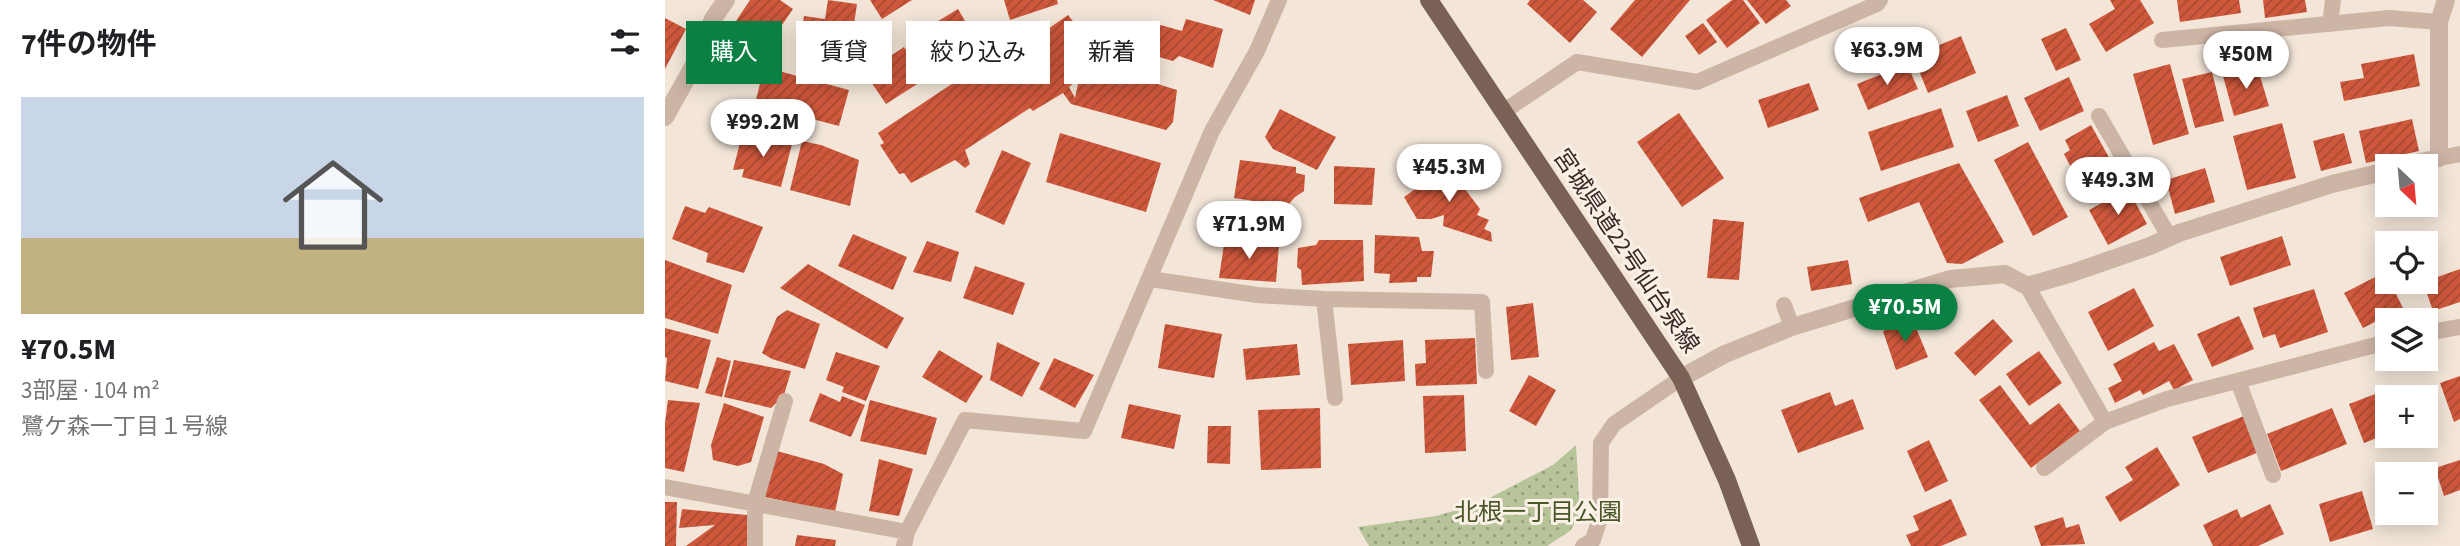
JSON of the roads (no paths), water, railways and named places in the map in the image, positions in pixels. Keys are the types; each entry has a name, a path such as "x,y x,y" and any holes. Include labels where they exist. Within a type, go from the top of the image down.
{"main road":[{"name":"宮城県道22号仙台泉線","path":"1429,0 1681,378 1727,480 1751,546"}],"street":[{"path":"665,117 671,93 693,66 713,19 726,0"},
{"path":"2439,158 2439,22 2446,0"},
{"path":"1681,378 1725,354 1792,327 1950,279 2005,274 2027,286 2332,184 2375,174"}],"lane":[{"path":"665,487 755,503 906,539 965,420 1084,431 1212,131 1257,51 1279,0"},
{"path":"1503,112 1577,62 1697,82 1880,0"},
{"path":"2330,24 2333,0"},
{"path":"2162,40 2389,18 2439,22"},
{"path":"2099,116 2169,238"},
{"path":"2439,158 2460,154"},
{"path":"1150,279 1257,295 1482,302 1486,371"},
{"path":"2027,286 2105,422"},
{"path":"1324,299 1335,398"},
{"path":"1784,305 1792,327"},
{"path":"2438,331 2460,327"},
{"path":"2044,468 2105,422 2167,399 2375,345"},
{"path":"1583,546 1593,540 1600,519 1601,443 1614,424 1681,378"},
{"path":"2238,381 2273,475"},
{"path":"755,546 755,503 785,401"}],"park label":[{"name":"北根一丁目公園","path":"1538,512"}]}
